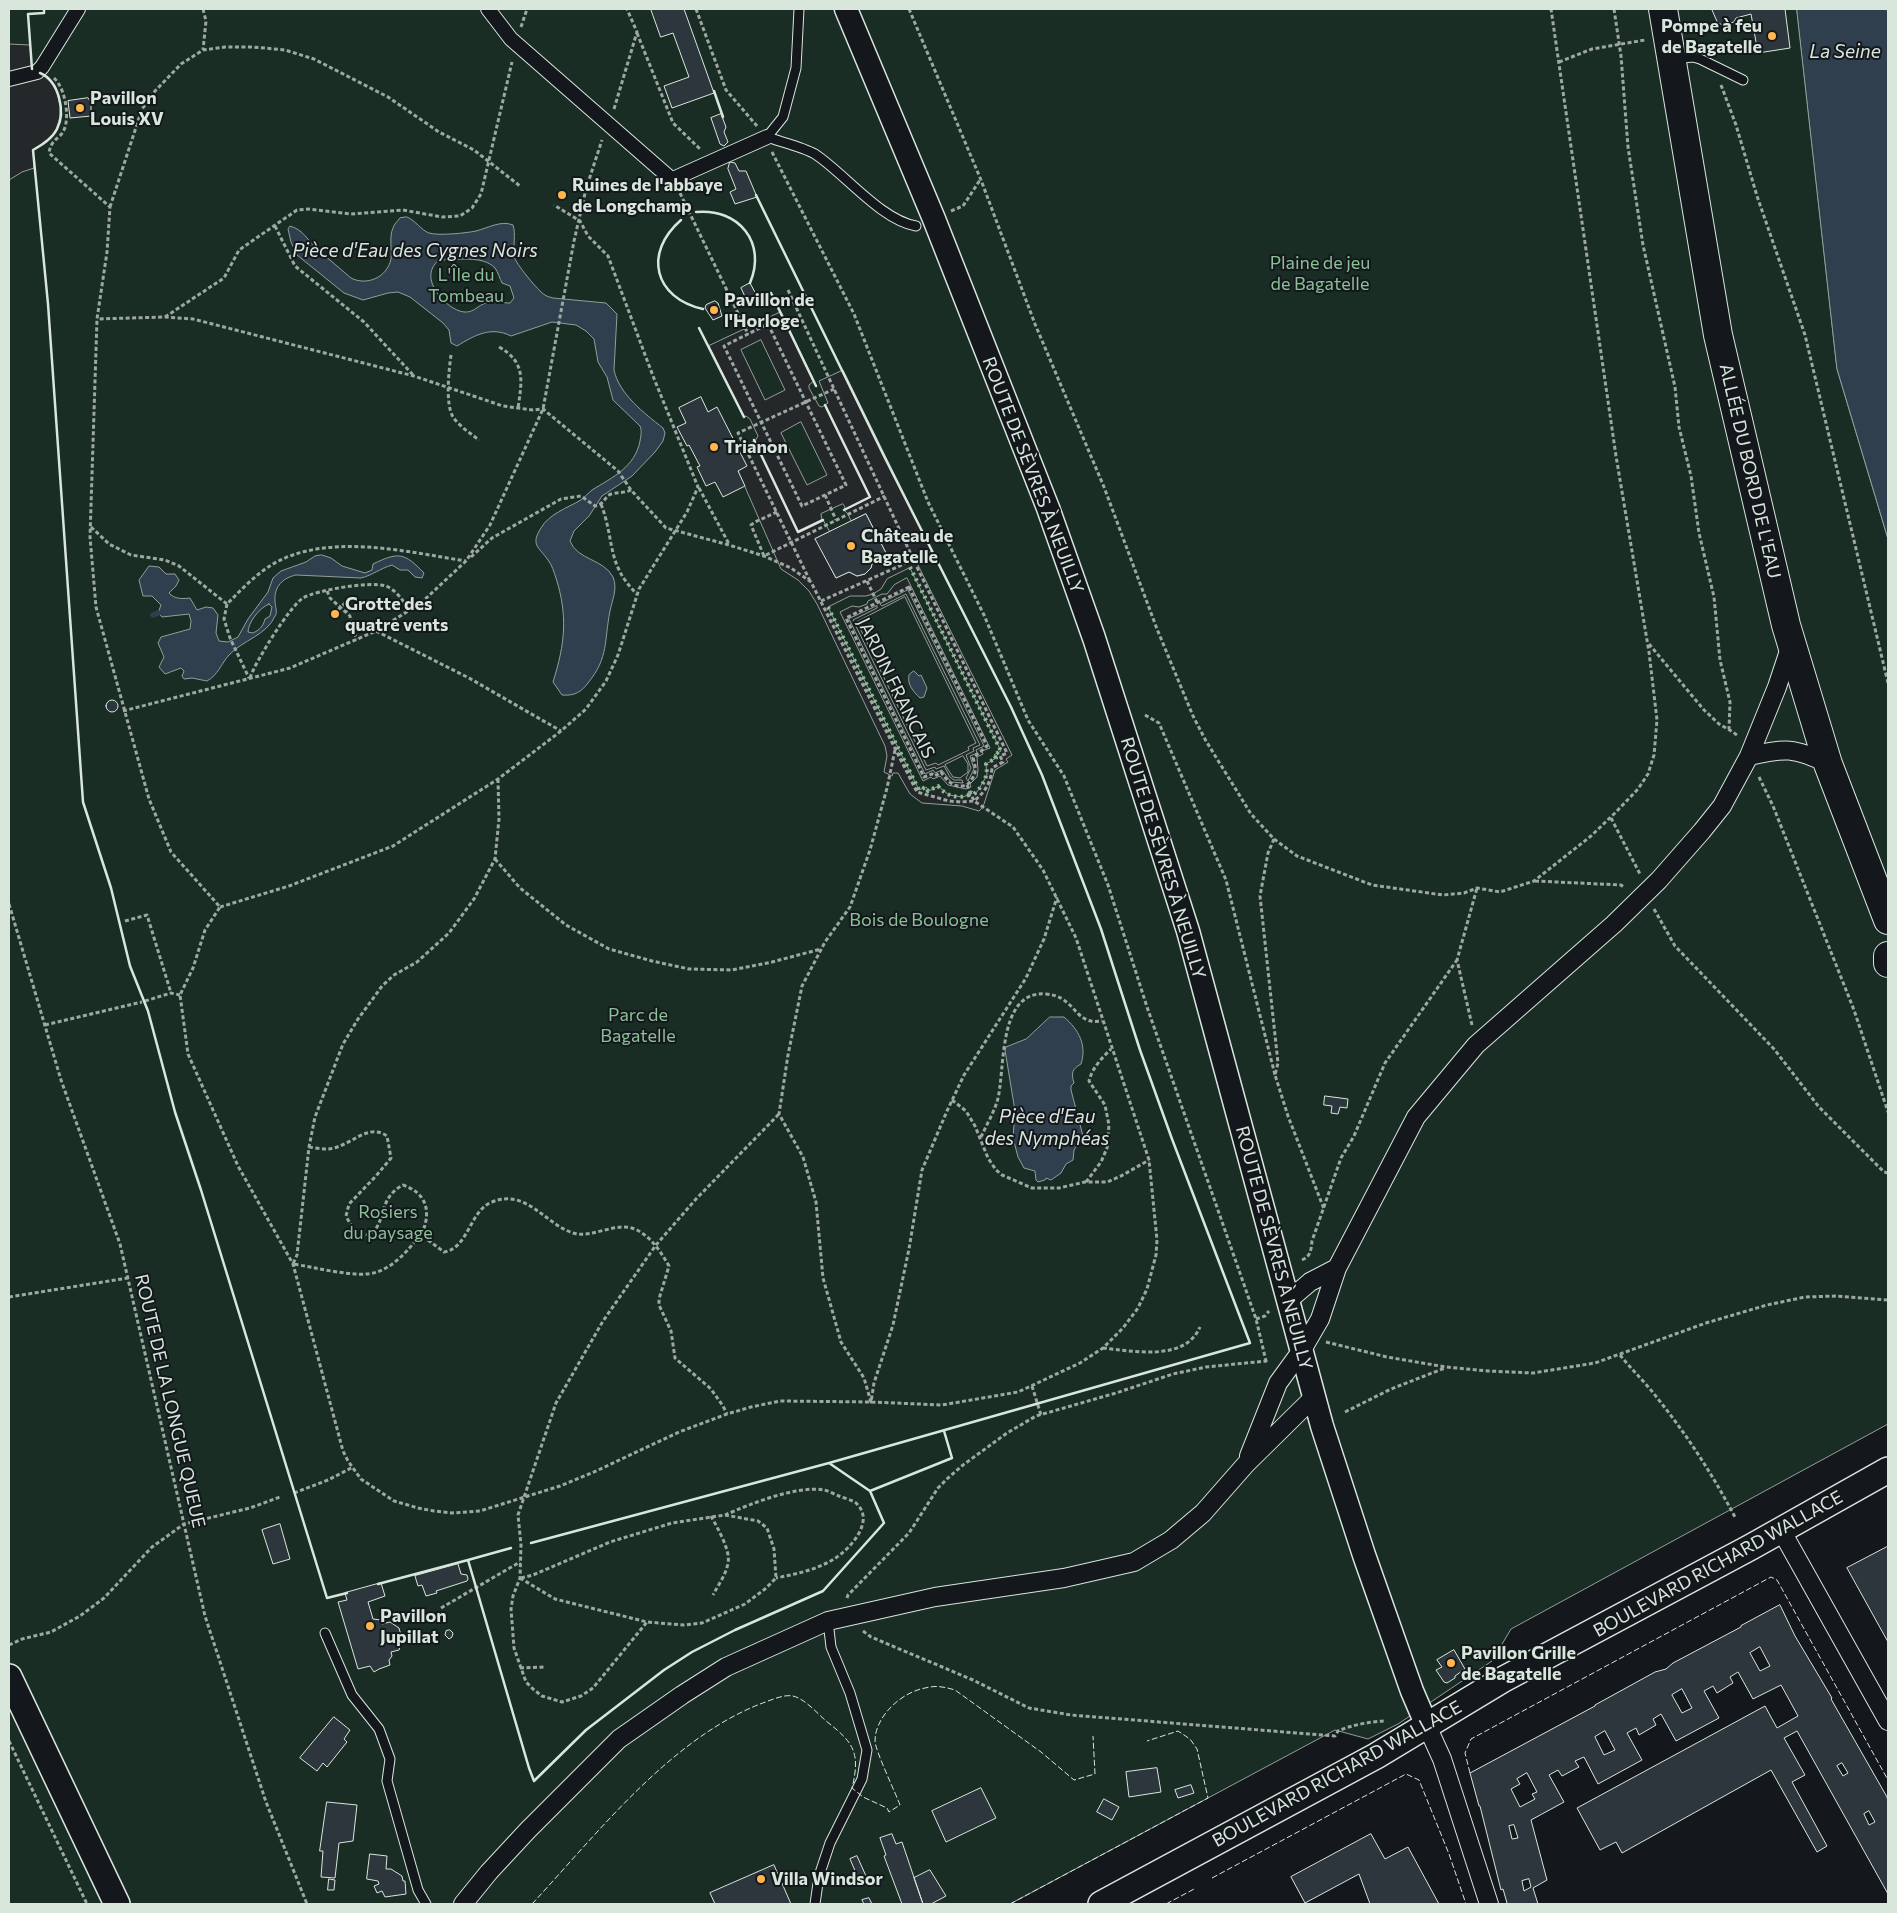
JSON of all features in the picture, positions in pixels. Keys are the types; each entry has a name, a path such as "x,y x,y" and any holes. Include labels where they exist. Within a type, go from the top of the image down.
{"main road":[{"name":"ALLÉE DU BORD DE L'EAU","path":"1663,9 1718,336 1791,645 1828,764 1888,920"},
{"path":"1888,956 1888,963"},
{"name":"BOULEVARD RICHARD WALLACE","path":"1101,1904 1376,1756 1502,1680 1781,1530 1888,1470"},
{"path":"9,1677 117,1904"}],"street":[{"path":"9,79 37,72 42,67 78,9"},
{"path":"488,9 516,44 608,125 674,179 767,137"},
{"name":"ROUTE DE SÈVRES À NEUILLY","path":"846,9 934,219 1045,499 1090,629 1188,931 1279,1305 1302,1350 1314,1397 1364,1555 1412,1691 1427,1726"},
{"path":"1246,1464 1278,1384 1302,1350 1320,1319 1337,1268 1416,1117 1476,1045 1644,896 1685,852 1722,806 1748,756 1791,645"},
{"path":"1748,756 1787,749 1800,751 1828,764"},
{"path":"1279,1305 1310,1282 1337,1268"},
{"path":"463,1904 489,1872 528,1830 619,1739 726,1667 836,1619 935,1597 1064,1578 1134,1562 1171,1540 1203,1513 1246,1464 1314,1397"},
{"path":"1781,1530 1888,1721"},
{"path":"1427,1726 1442,1759 1489,1904"}],"lane":[{"path":"799,9 796,68 783,117 767,137 814,153 880,207 907,224 916,226"},
{"path":"1671,59 1693,58 1707,62 1743,80"},
{"path":"815,1904 820,1876 830,1843 862,1779 867,1750 850,1693 831,1647 836,1619"},
{"path":"326,1633 352,1695 379,1729 390,1759 387,1781 418,1890 426,1904"}],"path":[{"path":"203,9 206,21 203,50"},
{"path":"165,317 224,278 239,250 297,210 309,209 351,214 403,210 442,217 460,216 472,208 480,194 489,163 516,44 527,9"},
{"path":"627,9 672,123 713,162"},
{"path":"696,9 726,90 767,137 774,158 854,314 928,502 984,615 1028,720 1064,776 1108,885 1146,1007 1256,1319 1266,1361 1270,1366"},
{"path":"909,9 981,180 1035,324 1104,487 1157,629 1193,716 1206,741 1252,814 1274,839 1297,856 1372,885 1443,895 1464,893 1477,888 1500,892 1534,881 1621,885 1644,896"},
{"path":"1534,881 1590,836 1638,788 1648,774 1654,755 1657,720 1648,643 1616,456 1552,9"},
{"path":"1614,9 1628,147 1643,246 1675,387 1679,427 1691,476 1699,533 1714,597 1720,660 1730,702 1729,729"},
{"path":"466,561 490,525 544,409 550,368 560,327 564,294 586,189 618,100 637,32"},
{"path":"1559,62 1592,50 1649,39"},
{"path":"220,907 171,852 149,799 123,711 96,607 91,526 97,319 107,252 110,207 142,109 155,91 181,64 203,50 225,47 253,47 285,50 314,60 388,97 439,132 474,150 520,186"},
{"path":"1707,62 1720,81 1736,125 1757,196 1805,335 1888,683"},
{"path":"42,67 57,81 64,98 67,115 64,131 50,145 49,153 110,207"},
{"path":"674,179 748,334"},
{"path":"949,212 964,206 981,180"},
{"path":"554,205 580,221 588,236 608,256 653,376 698,487 729,544"},
{"path":"275,226 295,266 364,322 414,376"},
{"path":"788,290 914,560 1007,753 1000,756 1003,762 992,768 992,775 985,792 974,801 949,801 917,792 738,433 834,389"},
{"path":"97,319 165,317 193,319 414,376 503,406 544,409 618,471 631,490 666,528 729,544 764,556 791,568 811,582"},
{"path":"768,324 846,485 802,506 724,346 748,334 768,324"},
{"path":"499,347 508,352 521,372 522,383 518,408"},
{"path":"451,355 449,405 452,416 459,425 479,440"},
{"path":"698,487 687,512 674,530 637,594 618,655 606,682 586,710 498,779 393,846 289,886 220,907 205,930 193,968 180,995 188,1054 238,1166 293,1264 343,1451 361,1479 394,1501 418,1508 452,1513 480,1511 560,1486 679,1432 726,1414 780,1401 942,1405 1018,1392 1080,1364 1103,1348 1123,1328 1138,1308 1147,1289 1156,1255 1157,1240 1149,1160 1076,938 1044,870 1013,827 974,801 967,786"},
{"path":"123,711 290,668 376,631 421,603 492,538 561,499 581,496 595,506 601,504 611,494 625,493 631,490"},
{"path":"825,495 836,520"},
{"path":"764,556 885,496"},
{"path":"601,504 607,519 610,544 618,571 628,586 637,594"},
{"path":"764,556 752,526 759,520 777,512"},
{"path":"91,526 110,544 131,555 165,560 179,566 227,604"},
{"path":"250,678 230,638 224,619 227,604 249,583 274,564 307,550 347,546 466,561"},
{"path":"821,601 914,560"},
{"path":"867,581 877,602"},
{"path":"250,678 255,664 296,604 303,598 355,585 384,585 392,589 399,596 409,611"},
{"name":"JARDIN FRANCAIS","path":"909,587 987,746 972,758 976,767 976,773 974,779 967,786 962,787 950,784 941,772 934,776 932,774 924,777 846,618 877,602 909,587"},
{"path":"327,591 330,598 350,616 352,629 357,639"},
{"path":"338,611 346,601 349,604 346,612"},
{"path":"376,631 469,678 530,711 561,731"},
{"path":"1648,643 1704,710 1718,724 1729,729 1739,738 1772,806 1854,1010 1888,1112"},
{"path":"1145,715 1159,723 1226,880 1275,1075 1288,1116 1324,1209"},
{"path":"647,1622 593,1688 572,1700 562,1702 542,1696 526,1682 514,1648 511,1609 513,1596 520,1578 518,1515 556,1403 603,1321 656,1244 696,1199 779,1114 788,1055 802,986 821,949 850,907 880,814 895,749"},
{"path":"293,1264 299,1242 309,1147 316,1117 343,1044 358,1019 382,986 394,975 417,962 449,933 474,899 495,859 500,819 498,779"},
{"path":"1611,817 1644,896 1654,908 1675,946 1774,1049 1819,1106 1884,1172 1888,1173"},
{"path":"1274,839 1268,853 1260,896 1278,1063 1275,1075"},
{"path":"495,859 520,888 566,925 609,949 652,961 689,969 732,970 821,949"},
{"path":"1302,1260 1308,1258 1310,1254 1312,1241 1341,1158 1354,1136 1385,1063 1457,960 1477,888"},
{"path":"871,1402 874,1383 893,1325 909,1249 922,1170 964,1075 1026,978 1044,939 1057,897"},
{"name":"ROUTE DE LA LONGUE QUEUE","path":"9,904 61,1080 120,1244 205,1616 266,1802 307,1904"},
{"path":"125,921 147,915 171,994"},
{"path":"1457,960 1476,1045"},
{"path":"45,1025 171,994 180,995"},
{"path":"981,1137 997,1102 1005,1038 1012,1018 1024,1001 1034,995 1056,996 1067,1000 1077,1012 1089,1021 1102,1021"},
{"path":"1003,1016 1012,1018"},
{"path":"1086,1182 1101,1162 1107,1148 1109,1125 1105,1105 1089,1081 1090,1076 1100,1061 1111,1049"},
{"path":"952,1100 966,1111 981,1137 988,1158 996,1170 1012,1180 1032,1188 1059,1188 1086,1182 1114,1180 1149,1160"},
{"path":"779,1114 803,1157 816,1202 823,1278 842,1342 864,1378 871,1402"},
{"path":"293,1264 361,1275 377,1272 410,1248 423,1231 427,1222 428,1210 425,1203 416,1191 403,1185 394,1190 386,1201 377,1229 370,1235 356,1231 346,1216 349,1204 391,1158 387,1136 380,1132 369,1131 353,1141 329,1149 309,1147"},
{"path":"423,1231 428,1240 444,1252 450,1251 458,1245 482,1208 493,1201 508,1198 527,1204 564,1229 576,1234 629,1228 636,1229 656,1244 670,1266 658,1305 671,1331 675,1358 710,1390 723,1406 726,1414"},
{"path":"9,1297 128,1278"},
{"path":"1302,1350 1326,1342 1387,1357 1446,1367 1532,1373 1595,1363 1706,1323 1767,1305 1805,1297 1836,1296 1888,1300"},
{"path":"1256,1319 1265,1316 1279,1305"},
{"path":"1103,1348 1163,1351 1180,1348 1192,1340 1200,1327"},
{"path":"1620,1355 1658,1399 1692,1446 1721,1490 1736,1519"},
{"path":"1266,1361 1206,1367 1173,1374 1041,1415 1007,1433 963,1465 943,1483 909,1533 848,1594 836,1619 973,1680 1030,1708 1070,1715 1336,1736 1338,1731 1349,1726 1384,1721"},
{"path":"1345,1412 1391,1389 1446,1367"},
{"path":"1032,1386 1041,1415"},
{"path":"294,1493 328,1480 353,1467"},
{"path":"824,1490 856,1503 862,1512 864,1523 856,1538 835,1558 806,1572 776,1578 765,1590 745,1604 702,1623 684,1625 647,1622 555,1599 520,1578 533,1575 610,1542 672,1522 725,1514 756,1501 797,1491 824,1490"},
{"path":"9,1645 51,1632 80,1616 104,1598 152,1547 184,1524 242,1510 280,1497"},
{"path":"725,1514 758,1521 766,1528 774,1549 776,1578"},
{"path":"711,1516 729,1561 713,1595"},
{"path":"441,1608 520,1562"},
{"path":"520,1668 545,1667"},
{"path":"9,1741 87,1904"}],"green space":[{"name":"Bois de Boulogne","path":"9,9 1797,9 1837,369 1888,539 1888,1424 1511,1629 1492,1661 1398,1724 1368,1739 1335,1730 1010,1904 9,1904"}],"shaded area":[{"path":"9,44 30,45 32,71 44,75 56,88 60,105 60,117 55,133 33,150 34,168 22,172 9,180"},
{"path":"781,312 814,381 809,385 809,388 819,406 822,407 828,403 819,381 843,370 932,551 915,559 1012,755 1006,759 1008,762 995,770 983,807 979,811 962,806 922,803 910,794 898,773 893,773 892,776 884,772 887,756 885,746 817,604 809,591 798,580 781,569 738,471 737,448 755,441 758,436 750,419 746,416 744,417 709,346","holes":["761,340 785,390 765,400 741,350","801,422 827,475 807,485 781,433","843,504 844,510 851,521 866,514 886,553 873,560 871,568 865,574 857,576 849,572 836,578 816,539 830,532 822,520 821,514","910,568 1001,751 994,755 996,758 986,764 987,775 975,794 972,791 968,792 969,795 962,797 949,795 938,786 929,791 926,787 919,790 828,607 850,596 873,594 881,589 887,579"]},
{"path":"907,578 990,748 982,751 983,754 977,757 977,777 970,784 971,787 966,789 948,785 940,776 933,779 931,777 923,781 840,612 852,606 859,607 867,604 868,601 882,594 887,594 894,585","holes":["908,590 984,746 976,750 977,753 970,756 974,769 968,781 966,778 971,768 966,755 974,751 973,748 980,745 906,594 882,606 880,604","905,597 976,743 968,747 969,750 938,765 936,763 927,766 857,622","877,606 877,608 853,620 926,770 944,766 950,777 954,780 962,780 963,783 951,782 942,770 935,773 933,770 925,774 849,619","963,756 968,764 968,772 960,778 953,777 945,765"]}],"water":[{"name":"La Seine","path":"1797,9 1888,9 1888,539 1837,369"},
{"name":"Pièce d'Eau des Cygnes Noirs","path":"407,217 426,232 439,234 472,232 504,223 513,225 515,260 542,293 553,298 606,303 617,314 614,370 617,379 633,402 663,428 665,433 663,441 655,452 632,476 602,496 589,516 574,531 570,541 578,552 609,571 615,586 603,657 595,674 588,683 574,694 562,695 553,682 564,630 562,605 553,569 537,546 536,538 544,523 549,519 581,500 628,465 640,441 640,426 613,400 607,377 598,362 594,339 576,325 552,322 511,336 497,332 483,333 457,346 451,343 449,330 443,323 410,297 398,292 363,300 344,293 297,255 288,229 290,226 299,230 317,249 351,278 369,281 381,275 389,266 392,231 400,218","holes":["439,260 476,260 490,264 495,268 502,283 510,286 514,298 510,303 486,303 467,312 457,310 442,299 432,283 433,267"]},
{"path":"322,555 331,558 342,566 365,573 372,570 373,564 389,557 400,556 411,561 424,573 422,578 415,577 408,570 400,570 392,565 361,578 291,576 280,584 276,591 276,614 271,623 261,633 229,655 211,679 207,681 192,678 184,679 182,676 184,671 181,668 165,674 159,667 164,657 158,643 161,637 190,629 191,621 189,614 162,617 158,613 161,605 152,596 143,596 139,580 149,566 159,567 166,574 175,574 179,580 169,593 171,595 178,598 190,598 197,610 206,607 213,608 218,615 216,633 219,641 228,642 238,637 248,619 268,592 273,578 281,571 306,562 315,556","holes":["269,604 272,607 270,616 265,619 260,628 253,633 248,632 248,628 258,612"]},
{"path":"914,671 919,676 921,675 927,688 924,697 920,698 910,685 909,675"},
{"name":"Pièce d'Eau des Nymphéas","path":"1050,1017 1064,1017 1078,1033 1082,1044 1083,1057 1081,1064 1073,1072 1074,1083 1071,1086 1071,1090 1083,1136 1074,1150 1073,1160 1066,1164 1061,1173 1051,1180 1046,1178 1038,1182 1035,1171 1024,1168 1018,1157 1013,1138 1015,1111 1005,1050 1006,1047 1026,1039"}],"building":[{"path":"651,9 684,9 714,93 672,108 664,86 689,77 673,33 661,37"},
{"name":"Pompe à feu de Bagatelle","path":"1712,9 1785,9 1790,48 1758,53 1751,14 1736,18 1734,22 1723,25 1718,23"},
{"name":"Pavillon Louis XV","path":"88,98 91,102 91,116 70,118 68,101"},
{"path":"721,114 726,127 724,132 728,142 724,146 720,144 711,118"},
{"path":"730,162 735,163 739,171 746,171 757,197 735,204 730,192 736,189 728,169"},
{"path":"750,283 757,298 748,303 741,288"},
{"name":"Pavillon de l'Horloge","path":"715,301 718,303 722,316 713,320 705,308 706,305"},
{"name":"Trianon","path":"701,397 708,412 717,407 747,466 738,471 745,486 723,497 715,482 706,486 697,467 700,466 677,427 686,423 679,408"},
{"name":"Château de Bagatelle","path":"866,514 886,553 873,560 871,568 865,574 857,576 849,572 836,578 815,539"},
{"name":"Grotte des quatre vents","path":"335,610 339,614 335,618 331,614"},
{"path":"110,700 114,700 118,706 114,712 110,712 106,708 106,704"},
{"path":"1325,1096 1348,1099 1347,1108 1340,1107 1338,1114 1331,1113 1332,1106 1324,1105"},
{"path":"280,1524 290,1559 273,1564 262,1530"},
{"path":"1888,1548 1888,1642 1847,1568"},
{"path":"458,1564 461,1574 467,1575 467,1581 426,1596 422,1585 418,1586 415,1576"},
{"name":"Pavillon Jupillat","path":"381,1583 385,1596 368,1602 373,1619 381,1620 382,1624 390,1622 399,1628 402,1639 399,1650 391,1652 390,1665 374,1672 370,1666 358,1669 338,1602 347,1600 345,1593"},
{"path":"1780,1605 1795,1636 1887,1797 1888,1894 1797,1731 1784,1738 1805,1775 1792,1782 1827,1846 1817,1852 1771,1770 1622,1853 1616,1842 1600,1850 1577,1808 1765,1706 1777,1728 1798,1716 1781,1685 1753,1699 1738,1672 1730,1677 1733,1683 1717,1693 1713,1686 1704,1691 1719,1718 1676,1741 1661,1714 1653,1719 1656,1725 1639,1735 1636,1728 1627,1733 1642,1760 1598,1784 1584,1757 1575,1761 1579,1767 1562,1776 1558,1770 1549,1775 1564,1802 1531,1820 1547,1880 1533,1888 1538,1904 1505,1904 1507,1903 1503,1889 1501,1890 1470,1773 1655,1672 1666,1669 1673,1663","holes":["1760,1647 1770,1666 1760,1671 1750,1653","1682,1689 1692,1708 1682,1713 1672,1695","1605,1731 1615,1750 1604,1755 1595,1737","1842,1763 1848,1773 1843,1776 1837,1766","1527,1773 1537,1792 1532,1794 1535,1799 1520,1807 1511,1789 1520,1784 1517,1779","1869,1811 1875,1822 1869,1825 1864,1814","1514,1825 1518,1838 1512,1839 1509,1826","1529,1879 1531,1887 1524,1891 1522,1881"]},
{"path":"450,1630 453,1633 449,1639 445,1635 446,1631"},
{"name":"Pavillon Grille de Bagatelle","path":"1454,1650 1465,1669 1447,1683 1444,1682 1436,1670 1442,1667 1437,1660"},
{"path":"334,1717 350,1730 344,1739 347,1742 327,1767 323,1763 317,1771 300,1758"},
{"path":"1157,1768 1161,1792 1129,1797 1126,1772"},
{"path":"1191,1785 1194,1793 1178,1798 1175,1790"},
{"path":"981,1788 996,1818 946,1842 932,1811"},
{"path":"1104,1799 1119,1807 1112,1820 1097,1812"},
{"path":"327,1802 357,1805 353,1841 339,1843 335,1878 321,1877 323,1851 320,1851"},
{"path":"892,1834 896,1844 902,1842 923,1904 902,1904 884,1856 886,1855 880,1838"},
{"path":"1371,1834 1385,1859 1408,1847 1439,1904 1370,1904 1359,1874 1305,1903 1291,1877"},
{"path":"370,1854 387,1856 386,1869 391,1869 402,1876 403,1881 405,1881 406,1894 385,1897 382,1891 377,1893 374,1886 379,1884 378,1881 367,1879"},
{"path":"857,1856 866,1876 859,1880 850,1859"},
{"name":"Villa Windsor","path":"774,1865 791,1904 715,1904 710,1893"},
{"path":"930,1870 946,1896 931,1904 923,1904 914,1878"},
{"path":"329,1879 335,1880 334,1890 328,1890"},
{"path":"869,1898 872,1904 864,1904 862,1900"}],"waterway":[{"path":"153,615 158,613"}],"hedge":[{"path":"910,567 1001,751 994,755 996,758 986,764 987,772 984,780 974,794 972,791"},
{"path":"828,607 919,790 926,787 928,791 938,786 948,794 956,797 969,795 968,792"}],"fence":[{"path":"1470,1773 1465,1753 1471,1739 1771,1577 1777,1580 1888,1780"},
{"path":"532,1904 609,1819 665,1765 695,1741 727,1720 776,1698 793,1696 802,1700 843,1735 855,1757 855,1776 852,1788 863,1797 887,1808 889,1812 900,1805 876,1746 876,1732 885,1714 891,1707 907,1694 916,1690 929,1687 944,1687 955,1690 1041,1752 1074,1780 1095,1774 1093,1736"},
{"path":"1010,1904 1208,1798 1197,1749 1190,1739 1178,1731 1147,1741"},
{"path":"1212,1878 1406,1774 1419,1780 1449,1854 1466,1904"},
{"path":"1166,1904 1196,1888"}],"wall":[{"path":"32,69 28,14 44,13 44,9"},
{"path":"40,73 52,83 61,106 60,122 55,133 33,150 48,304 83,802 111,888 130,966 148,1011 175,1112 201,1190 327,1598 347,1593"},
{"path":"714,91 723,117"},
{"path":"378,1584 468,1560 534,1781 586,1730 664,1670 692,1652 735,1630 823,1591 884,1523 870,1491 829,1463 1250,1343 1172,1139 1140,1050 1101,929 1042,775 1011,707 885,458 756,195"},
{"path":"696,212 711,212 725,216 736,222 746,231 752,242 755,254 750,283"},
{"path":"681,220 669,233 662,246 658,260 659,273 664,285 674,295 686,303 703,309"},
{"path":"771,293 816,386"},
{"path":"699,328 744,417"},
{"path":"825,405 870,497 844,510"},
{"path":"754,440 798,532 823,520"},
{"path":"870,1491 952,1458 944,1431"},
{"path":"531,1543 829,1463"},
{"path":"468,1560 511,1548"}],"place":[{"name":"Pompe à feu de Bagatelle","path":"1772,36"},
{"name":"Pavillon Louis XV","path":"80,108"},
{"name":"Ruines de l'abbaye de Longchamp","path":"562,195"},
{"name":"Pavillon de l'Horloge","path":"714,310"},
{"name":"Trianon","path":"714,447"},
{"name":"Château de Bagatelle","path":"851,546"},
{"name":"Grotte des quatre vents","path":"335,614"},
{"name":"Pavillon Jupillat","path":"370,1626"},
{"name":"Pavillon Grille de Bagatelle","path":"1451,1663"},
{"name":"Villa Windsor","path":"761,1879"}],"park label":[{"name":"Plaine de jeu de Bagatelle","path":"1320,273"},
{"name":"L'Île du Tombeau","path":"466,285"},
{"name":"Parc de Bagatelle","path":"638,1025"},
{"name":"Rosiers du paysage","path":"388,1222"}]}
